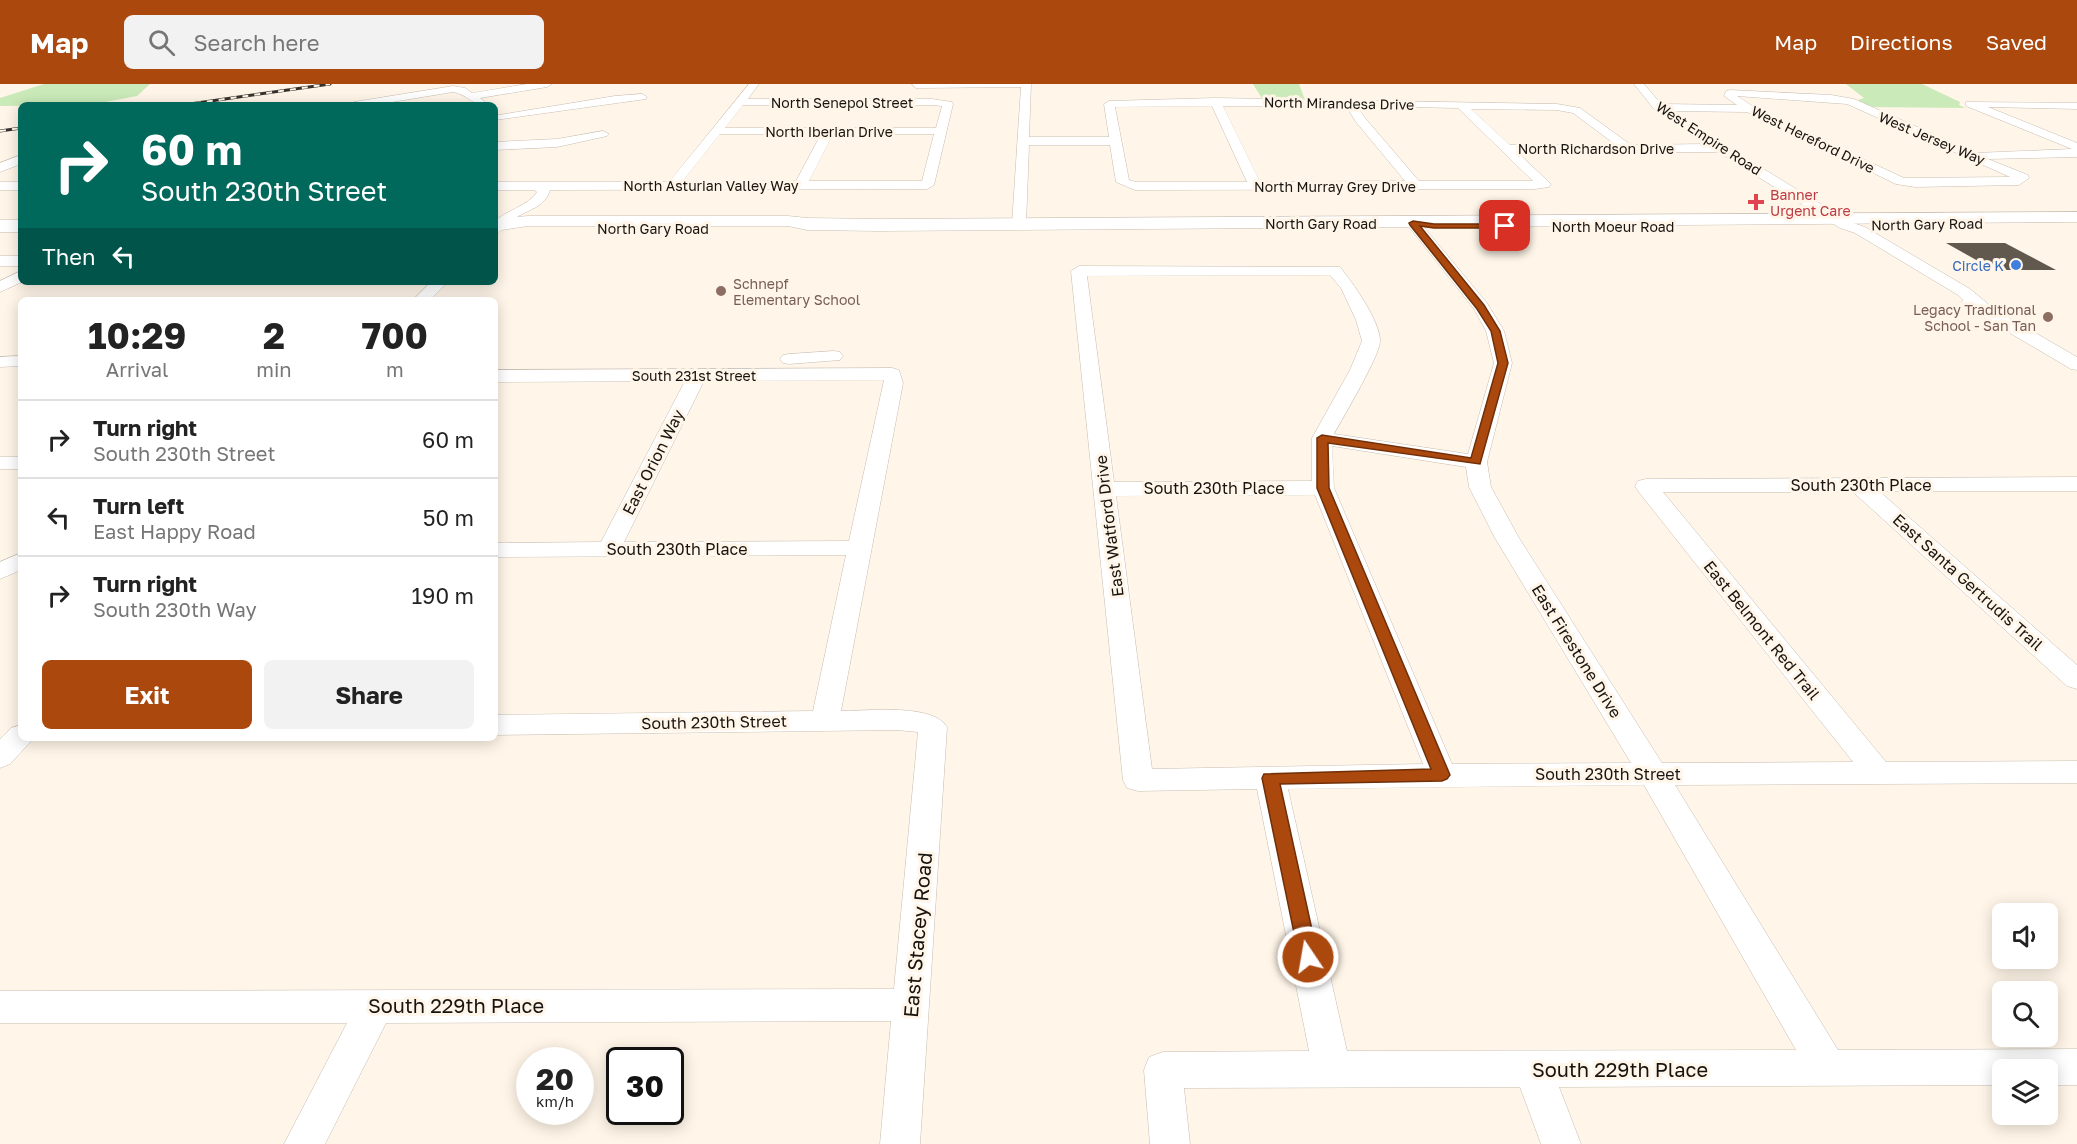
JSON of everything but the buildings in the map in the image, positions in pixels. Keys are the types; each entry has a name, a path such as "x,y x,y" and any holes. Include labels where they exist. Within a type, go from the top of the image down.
{"main road":[{"path":"1840,222 2077,217"},
{"name":"North Gary Road","path":"500,224 521,229 784,228 807,224 1413,223 1425,220 2077,222"},
{"name":"North Gary Road","path":"1742,226 1840,222"},
{"name":"North Moeur Road","path":"1413,223 1434,226 1742,226"},
{"path":"0,226 18,226"}],"street":[{"path":"470,96 547,84"},
{"path":"673,185 754,84"},
{"path":"906,85 1026,84 1025,141 1019,224"},
{"name":"West Empire Road","path":"1639,84 1658,107 1840,222 1849,231 1949,292 1986,309 2077,365"},
{"path":"373,102 453,89 479,102"},
{"name":"West Hereford Drive","path":"1840,99 1730,93 1729,96 1749,109 1900,181 1915,183 2007,181 2024,178"},
{"path":"498,116 642,97"},
{"name":"North Senepol Street","path":"740,102 846,98 944,102 948,104 941,131"},
{"name":"West Jersey Way","path":"1840,99 2024,178"},
{"path":"1215,101 1256,186"},
{"name":"North Mirandesa Drive","path":"1116,141 1109,104 1112,102 1215,101 1567,108 1576,110 1628,148"},
{"path":"1350,103 1360,120 1416,186"},
{"path":"2077,106 1970,104 2077,147"},
{"path":"1461,105 1507,149"},
{"path":"1658,107 1749,109"},
{"path":"498,119 502,133 498,142"},
{"name":"North Iberian Drive","path":"716,131 941,131"},
{"path":"801,185 829,131"},
{"name":"North Asturian Valley Way","path":"498,186 539,191 673,185 927,185 941,131"},
{"path":"498,147 557,143 603,134"},
{"path":"1025,141 1116,141"},
{"name":"North Murray Grey Drive","path":"1116,141 1123,182 1126,184 1416,186 1544,183 1507,149"},
{"name":"North Richardson Drive","path":"1507,149 1721,148"},
{"path":"1972,155 2077,153"},
{"path":"0,168 18,160"},
{"path":"0,186 18,186"},
{"path":"500,224 511,202 539,191"},
{"path":"500,224 537,202 539,191"},
{"name":"East Firestone Drive","path":"1413,223 1481,307 1495,331 1503,363 1476,462 1480,487 1507,538 1653,774 1828,1069"},
{"path":"0,261 18,261"},
{"name":"East Watford Drive","path":"1138,780 1079,272 1334,270 1348,286 1365,321 1371,341 1359,370 1322,438"},
{"path":"0,287 18,278"},
{"path":"424,297 437,285"},
{"name":"South 231st Street","path":"498,365 729,362 834,356"},
{"path":"0,362 18,361"},
{"name":"South 231st Street","path":"498,376 892,374 894,383 859,548"},
{"name":"East Orion Way","path":"609,549 697,375"},
{"path":"1442,775 1323,488 1322,438 1476,462"},
{"path":"0,463 18,463"},
{"name":"South 230th Place","path":"1646,486 2077,484"},
{"name":"East Santa Gertrudis Trail","path":"1859,485 2077,680"},
{"name":"East Belmont Red Trail","path":"1646,486 1878,773"},
{"name":"South 230th Place","path":"1106,489 1323,488"},
{"path":"0,556 18,546"},
{"path":"825,721 859,548"},
{"name":"South 230th Place","path":"498,550 859,548"},
{"path":"0,572 18,562"},
{"name":"South 230th Street","path":"498,724 897,720 921,722 933,727"},
{"name":"East Stacey Road","path":"900,1144 933,727"},
{"path":"0,757 18,738"},
{"name":"South 230th Street","path":"1138,780 1442,775 2077,772"},
{"path":"1270,778 1332,1069"},
{"path":"304,1144 376,1005"},
{"name":"South 229th Place","path":"0,1007 912,1005"},
{"name":"South 229th Place","path":"1170,1144 1163,1070 2076,1068"},
{"path":"1533,1069 1561,1144"}],"green space":[{"path":"44,84 150,84 137,96 105,102 18,102 18,106 0,106 0,98"},
{"path":"1253,84 1299,84 1305,100 1263,100"},
{"path":"1846,84 1922,84 1960,102 1959,105 1965,108 1867,107 1858,100 1864,98"}],"railway":[{"path":"204,102 330,84"},
{"path":"0,131 18,128"}],"place":[{"name":"Banner Urgent Care","path":"1756,202"},
{"name":"Circle K","path":"2016,265"},
{"name":"Schnepf Elementary School","path":"721,291"},
{"name":"Legacy Traditional School - San Tan","path":"2048,317"}],"route":[{"path":"1308,957 1270,778 1442,775 1323,488 1322,438 1476,462 1503,363 1495,331 1481,307 1413,223 1434,226 1505,226"}]}
